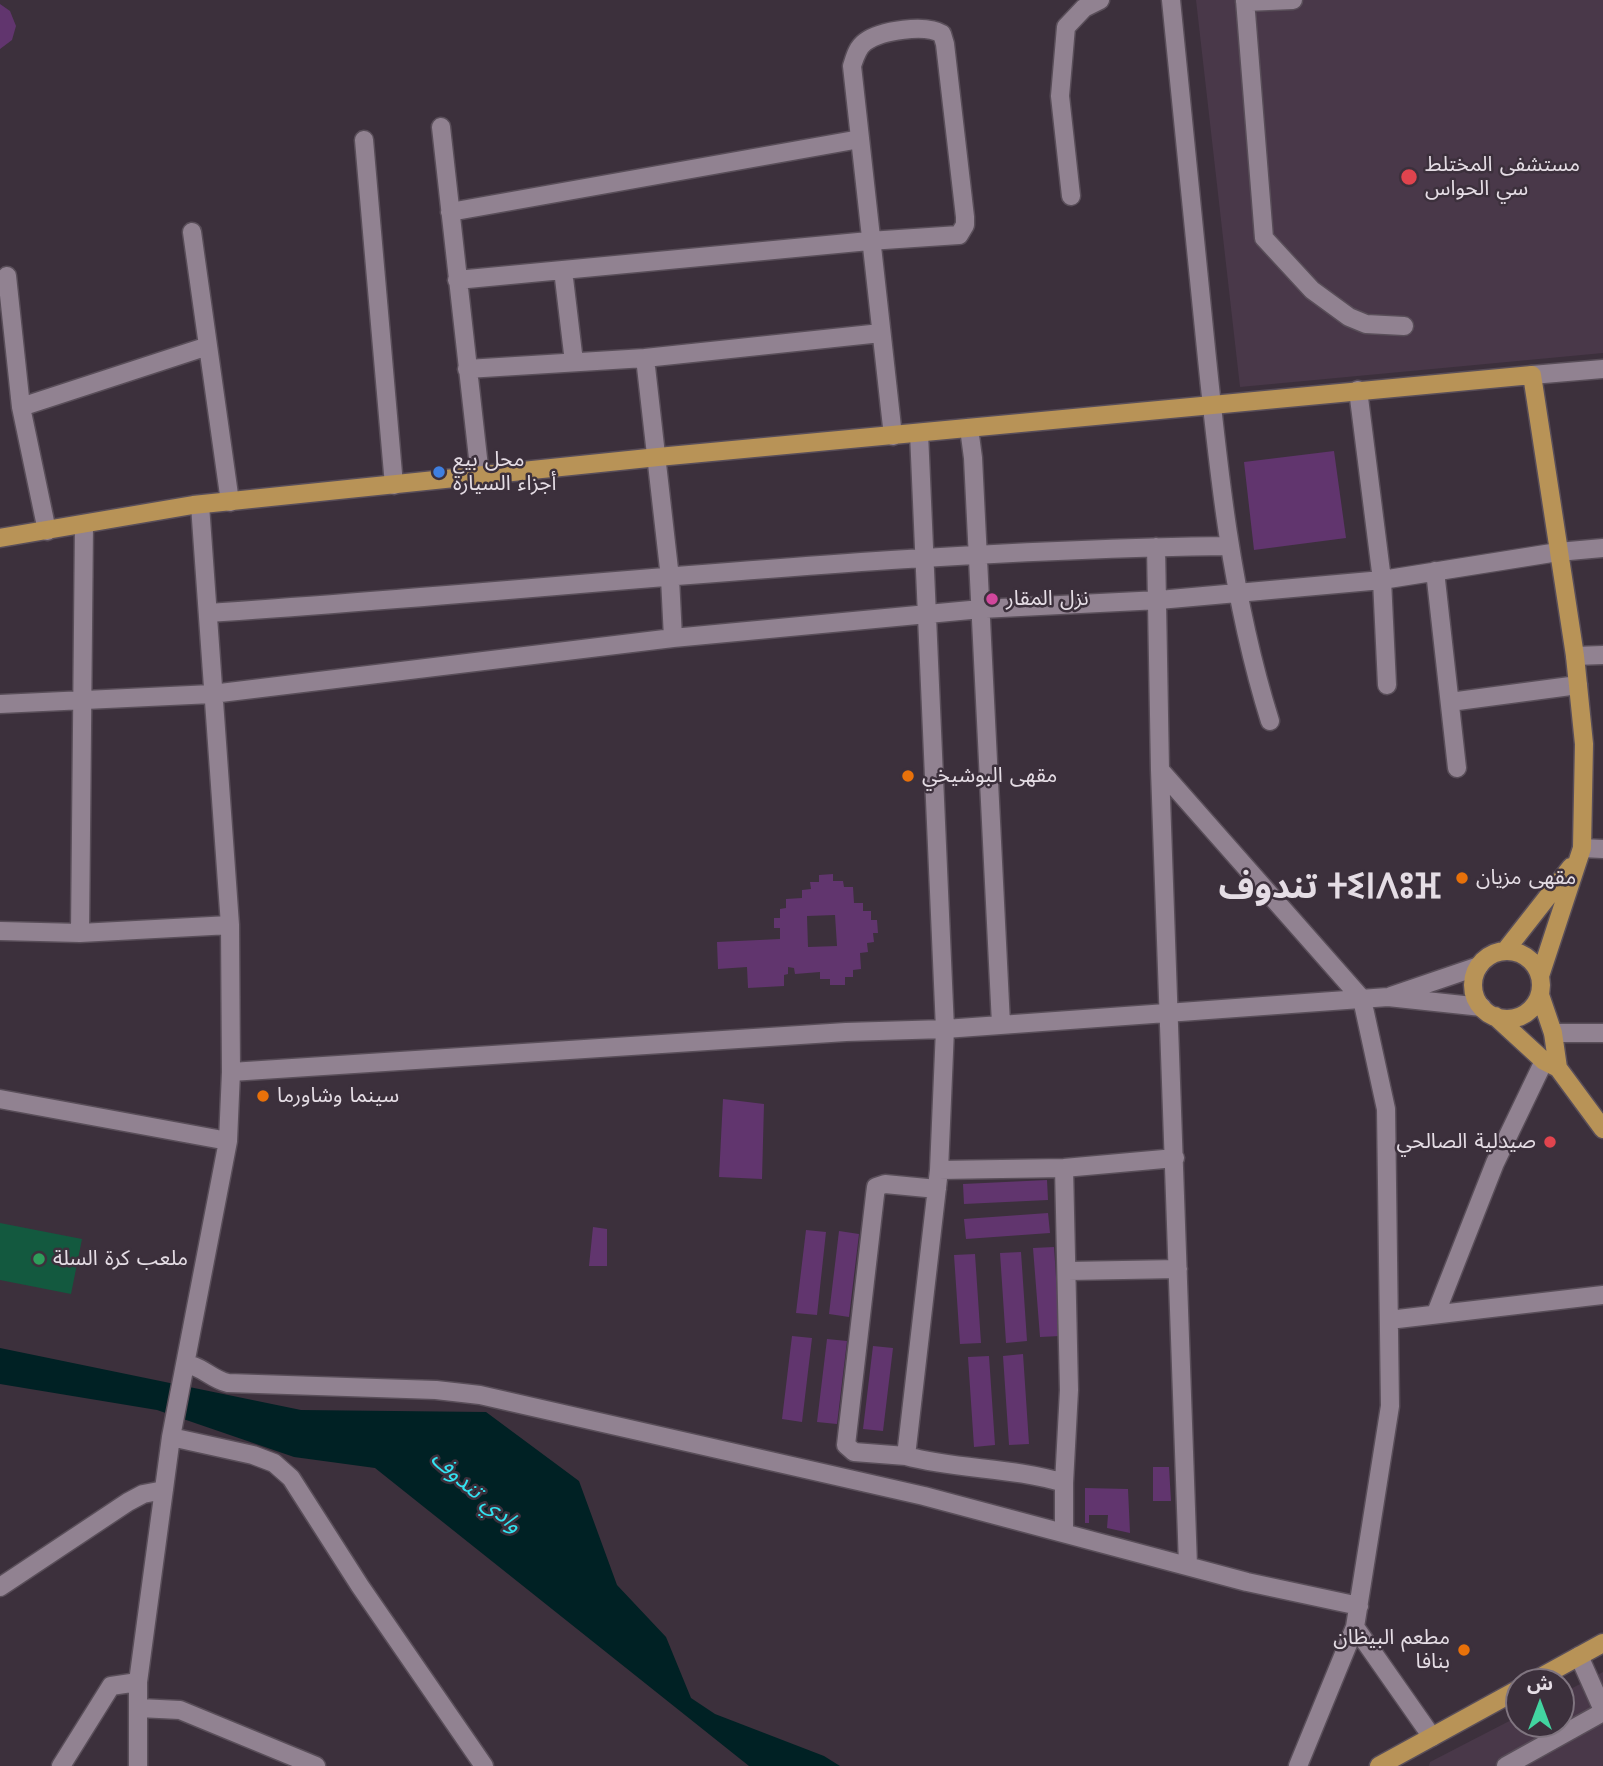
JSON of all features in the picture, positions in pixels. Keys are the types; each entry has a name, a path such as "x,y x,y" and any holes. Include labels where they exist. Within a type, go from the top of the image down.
{"main road":[{"path":"0,538 200,505 658,457 1532,375 1575,656 1584,744 1580,853 1540,976 1540,995 1553,1033 1551,1064"},
{"path":"1580,853 1505,951 1486,958 1479,966 1473,987 1488,1012 1551,1064 1600,1122"},
{"path":"1505,951 1531,961 1540,976"},
{"path":"1488,1012 1517,1017 1527,1012 1540,995"},
{"path":"1557,1668 1603,1643"},
{"path":"1379,1766 1505,1697"}],"street":[{"path":"1071,195 1060,96 1066,27 1084,8 1100,0"},
{"path":"1171,0 1212,405 1230,546 1251,660 1270,721"},
{"path":"1293,0 1245,1 1264,238 1312,290 1349,317 1366,324 1404,326"},
{"path":"457,280 869,241 959,235 965,225 942,34 934,29 909,29 867,40 858,50 852,66 869,241 893,436"},
{"path":"441,127 480,476"},
{"path":"450,212 860,139"},
{"path":"364,140 394,485"},
{"path":"192,232 230,502"},
{"path":"563,270 574,362"},
{"path":"7,276 21,407 47,531"},
{"path":"467,369 645,358 881,333"},
{"path":"21,407 208,346"},
{"path":"645,358 658,457 673,638"},
{"path":"1532,375 1603,369"},
{"path":"1357,390 1382,580 1387,685"},
{"path":"969,428 981,609 1001,1024"},
{"path":"906,1455 939,1170 945,1028 919,433"},
{"path":"138,1766 138,1682 171,1437 228,1141 231,1072 230,925 200,505"},
{"path":"80,933 84,524"},
{"path":"208,613 414,600 923,556 1230,546"},
{"path":"1156,547 1160,770 1188,1566"},
{"path":"0,704 212,694 673,638 981,609 1159,600 1382,580 1558,552 1603,548"},
{"path":"1435,571 1458,768"},
{"path":"1575,656 1603,655"},
{"path":"1450,702 1578,685"},
{"path":"1160,770 1362,999 1386,1109 1390,1406 1355,1627 1298,1766"},
{"path":"1580,853 1603,849"},
{"path":"0,931 80,933 230,925"},
{"path":"1388,997 1479,966"},
{"path":"231,1072 945,1028 1388,997 1488,1012"},
{"path":"1553,1033 1603,1033"},
{"path":"1436,1313 1495,1163 1551,1064"},
{"path":"0,1100 228,1141"},
{"path":"939,1170 1064,1168 1175,1158"},
{"path":"1064,1168 1069,1390 1064,1533"},
{"path":"937,1189 885,1184 876,1187 846,1445 854,1452 906,1455 937,1464 1038,1474 1064,1483"},
{"path":"1068,1271 1178,1269"},
{"path":"1389,1320 1603,1295"},
{"path":"186,1364 195,1365 216,1380 229,1382 436,1390 480,1395 924,1496 1188,1566 1359,1606"},
{"path":"171,1437 253,1455 274,1463 291,1478 360,1586 484,1766"},
{"path":"0,1587 128,1502 143,1494 164,1490"},
{"path":"1355,1627 1432,1737"},
{"path":"1506,1766 1603,1711 1579,1656"},
{"path":"61,1766 111,1686 138,1682"},
{"path":"139,1708 180,1710 316,1766"}],"shaded area":[{"name":"مستشفى المختلط سي الحواس","path":"1196,0 1603,0 1603,353 1240,387"},
{"path":"1603,1672 1603,1766 1429,1766 1430,1762 1505,1723 1505,1738 1575,1738 1575,1687"}],"green space":[{"name":"ملعب كرة السلة","path":"0,1223 82,1239 71,1294 0,1280"}],"water":[{"name":"وادي تندوف","path":"0,1348 301,1410 486,1412 579,1481 617,1585 666,1637 691,1698 715,1714 824,1756 840,1766 749,1766 375,1468 294,1457 157,1410 0,1384"}],"building":[{"path":"0,4 10,11 16,26 12,40 0,49"},
{"path":"1334,451 1346,538 1254,550 1244,462"},
{"path":"833,874 833,881 843,881 844,887 853,887 854,903 863,903 863,911 871,911 871,920 877,920 878,933 873,933 874,942 867,943 868,952 860,953 861,969 853,970 853,977 845,977 845,985 830,985 830,979 820,979 820,972 795,974 794,968 788,967 788,974 784,975 784,986 748,988 747,967 718,969 717,942 780,939 780,928 774,928 774,918 780,918 780,909 786,908 786,899 802,898 802,890 811,889 810,882 819,882 819,875","holes":["835,915 837,946 808,947 807,916"]},
{"path":"723,1099 764,1104 762,1179 719,1177"},
{"path":"1047,1180 1048,1200 964,1204 963,1184"},
{"path":"1048,1213 1050,1233 966,1239 964,1219"},
{"path":"593,1227 607,1229 607,1266 589,1266"},
{"path":"806,1230 826,1232 817,1315 796,1313"},
{"path":"839,1231 859,1234 849,1317 829,1314"},
{"path":"1054,1247 1060,1336 1040,1337 1033,1248"},
{"path":"1021,1252 1027,1341 1006,1343 1000,1253"},
{"path":"975,1254 981,1343 960,1344 954,1255"},
{"path":"792,1336 812,1338 802,1422 782,1419"},
{"path":"827,1339 847,1341 837,1424 817,1422"},
{"path":"873,1346 893,1348 883,1431 863,1429"},
{"path":"1023,1354 1029,1444 1009,1445 1003,1356"},
{"path":"989,1356 995,1445 974,1447 968,1357"},
{"path":"1153,1467 1169,1467 1171,1501 1153,1501"},
{"path":"1085,1488 1128,1489 1130,1533 1107,1528 1108,1515 1089,1515 1089,1523 1085,1523"}],"place":[{"name":"مستشفى المختلط سي الحواس","path":"1409,177"},
{"name":"محل بيع أجزاء السيارة","path":"439,472"},
{"name":"نزل المقار","path":"992,599"},
{"name":"مقهى البوشيخي","path":"908,776"},
{"name":"مقهى مزيان","path":"1462,878"},
{"name":"سينما وشاورما","path":"263,1096"},
{"name":"صيدلية الصالحي","path":"1550,1142"},
{"name":"ملعب كرة السلة","path":"39,1259"},
{"name":"مطعم البيظان بنافا","path":"1464,1650"}],"district":[{"name":"تندوف ⵜⵉⵏⴷⵓⴼ","path":"1330,888"}]}
